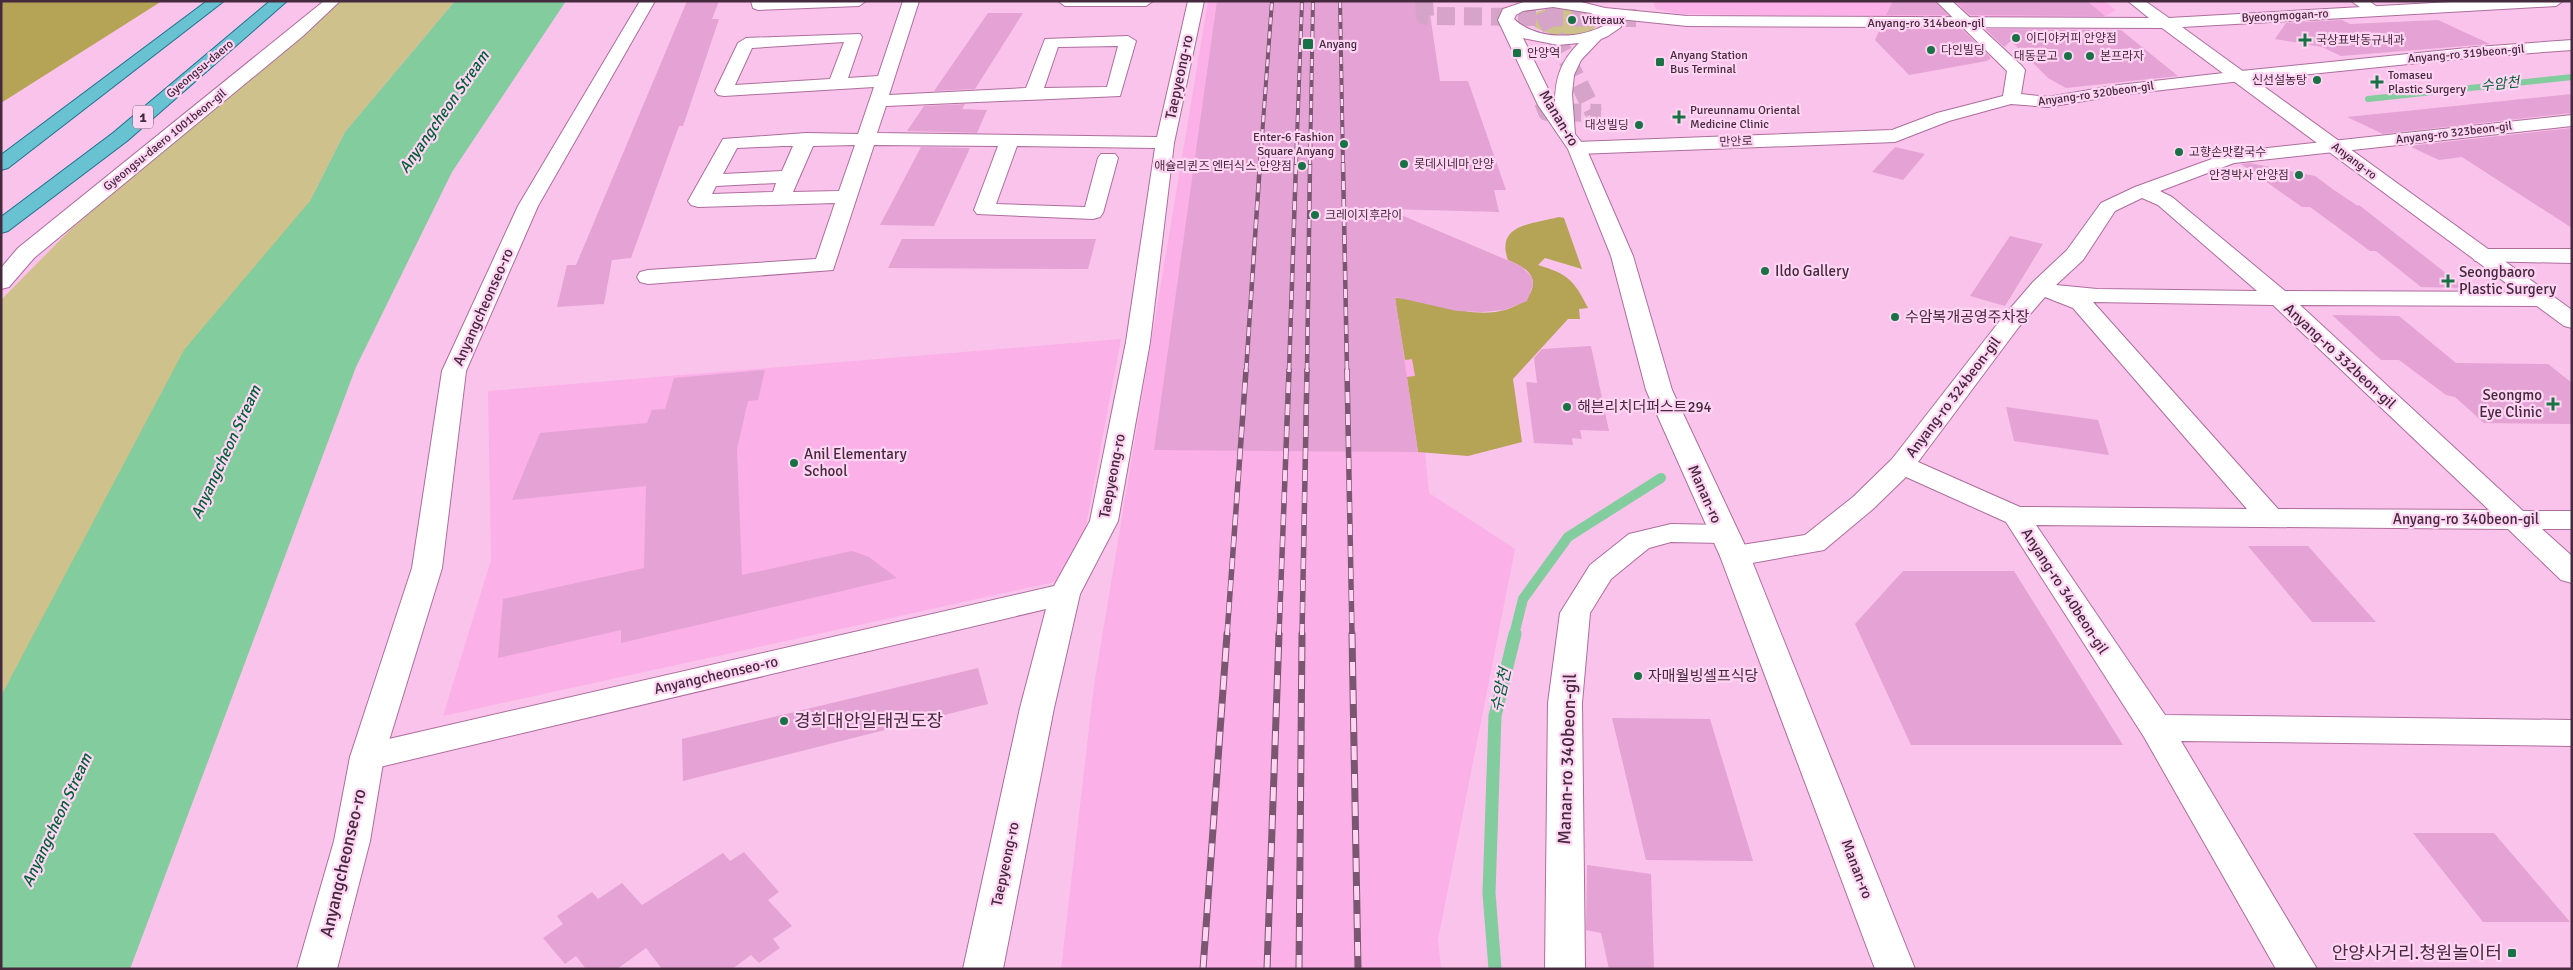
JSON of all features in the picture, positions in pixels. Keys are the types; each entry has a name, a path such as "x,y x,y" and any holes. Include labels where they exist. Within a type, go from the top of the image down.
{"main road":[{"path":"1,164 217,1"},
{"name":"Gyeongsu-daero","path":"1,226 120,137 280,1"}],"street":[{"name":"Gyeongsu-daero 1001beon-gil","path":"1,282 26,252 297,33 333,1"},
{"name":"Anyangcheonseo-ro","path":"317,969 352,841 367,757 427,568 454,371 528,206 648,1"},
{"path":"759,1 758,5 859,1"},
{"path":"648,277 825,265 912,1"},
{"path":"1065,1 1146,1"},
{"name":"Taepyeong-ro","path":"983,969 1037,708 1065,594 1104,521 1138,342 1165,143 1196,1"},
{"path":"1943,1 2016,70 2011,99"},
{"name":"Anyang-ro","path":"2135,1 2241,76 2572,321"},
{"path":"2358,1 2375,11"},
{"name":"Byeongmogan-ro","path":"2164,23 2556,1"},
{"path":"1534,3 1571,3 1604,13 1662,17 1688,21 1575,40 1535,36 1519,31 1505,13 1534,3"},
{"name":"Manan-ro","path":"1505,13 1551,111 1572,142 1622,256 1659,390 1729,545 1895,969"},
{"path":"1572,142 1564,101 1567,70 1599,36 1613,27 1612,20 1604,13"},
{"name":"Anyang-ro 314beon-gil","path":"1688,21 2164,23"},
{"path":"837,84 854,37 746,43 724,91 837,84 885,81"},
{"path":"878,100 1033,93 1114,92 1128,41 1051,42 1033,93"},
{"name":"Anyang-ro 319beon-gil","path":"2241,76 2477,52 2572,45"},
{"path":"825,66 844,65"},
{"path":"733,71 751,70"},
{"name":"Anyang-ro 320beon-gil","path":"1895,136 1944,117 2011,99 2048,102 2119,90 2241,76"},
{"name":"Anyang-ro 323beon-gil","path":"2337,148 2572,120"},
{"name":"만안로","path":"1572,142 1895,136"},
{"path":"846,197 698,201 730,143 806,139 866,139 1165,143"},
{"path":"780,198 806,139"},
{"path":"1009,141 984,210 1094,213 1108,158"},
{"name":"Anyang-ro 324beon-gil","path":"1729,545 1814,543 1863,502 1902,465 2010,323 2041,288 2075,255 2108,207 2142,191 2231,158 2337,148"},
{"path":"710,180 789,177"},
{"path":"2142,191 2165,202 2279,298"},
{"path":"2483,256 2572,256"},
{"path":"2041,288 2097,296 2279,298"},
{"path":"2041,288 2081,304 2271,519"},
{"name":"Anyang-ro 332beon-gil","path":"2279,298 2542,299"},
{"name":"Anyang-ro 332beon-gil","path":"2279,298 2572,573"},
{"path":"1902,465 2016,516"},
{"name":"Anyang-ro 340beon-gil","path":"2016,516 2572,520"},
{"name":"Anyang-ro 340beon-gil","path":"2016,516 2156,728 2297,969"},
{"name":"Manan-ro 340beon-gil","path":"1565,969 1565,703 1575,613 1600,572 1640,541 1671,532 1729,545"},
{"name":"Anyangcheonseo-ro","path":"367,757 1065,594"},
{"path":"2156,728 2572,733"}],"shaded area":[{"path":"1,1 162,1 1,103"},
{"path":"340,1 455,1 345,132 310,201 1,696 1,300 71,229"},
{"path":"1208,1 1369,1 1405,245 1429,493 1515,549 1438,940 1441,969 1061,969 1094,685"},
{"path":"1652,1 2104,1 2116,10 2102,18 1681,14 1656,9"},
{"path":"1560,8 1581,13 1596,22 1596,26 1590,32 1582,35 1562,36 1542,31 1528,21 1538,12 1546,9"},
{"path":"1559,217 1564,218 1582,269 1545,258 1538,265 1569,279 1579,291 1588,308 1579,309 1580,319 1568,319 1513,379 1522,442 1468,456 1418,452 1407,377 1415,376 1412,359 1405,360 1395,298 1479,313 1511,308 1526,299 1531,292 1533,284 1528,272 1508,260 1505,248 1507,239 1512,232 1528,224"},
{"name":"Anil Elementary School","path":"1121,339 1084,536 1064,580 443,716 491,560 488,391"}],"water":[{"name":"Anyangcheon Stream","path":"455,1 566,1 452,172 356,367 130,969 1,969 1,696 184,350 310,201 345,132"}],"building":[{"path":"687,1 719,1 712,19 719,19 683,126 679,126 631,258 612,260 604,304 557,307 567,265 576,265"},
{"path":"1217,1 1428,1 1440,81 1468,81 1506,190 1494,190 1499,212 1387,209 1521,266 1532,277 1533,285 1527,301 1504,310 1482,312 1457,311 1395,297 1418,452 1154,450"},
{"path":"1893,1 1934,1 1948,15 1886,15"},
{"path":"1955,1 2087,1 2105,16 1970,15"},
{"path":"988,13 1023,13 975,89 934,91"},
{"path":"2342,20 2350,24 2438,20 2490,44 2341,56 2322,47 2275,39 2286,23"},
{"path":"1880,29 1962,29 1991,58 1987,61 1909,75 1875,40"},
{"name":"본프라자","path":"1985,29 2121,30 2178,76 2066,88 2048,78 2011,41 2004,47"},
{"path":"2572,94 2572,113 2383,134 2347,117"},
{"path":"965,104 962,109 987,110 977,133 907,131 924,106"},
{"path":"2572,128 2572,228 2462,157 2439,160 2409,146"},
{"path":"921,147 970,148 934,226 880,225"},
{"path":"1895,147 1925,154 1903,180 1872,172"},
{"path":"2250,163 2315,176 2359,205 2465,288 2421,287 2376,251 2370,251 2310,207 2302,207 2241,164"},
{"path":"2010,236 2043,244 2005,306 1970,296"},
{"path":"902,239 1096,239 1088,269 888,268"},
{"path":"2332,315 2399,316 2456,363 2548,364 2572,383 2572,424 2484,423 2455,397 2446,395 2399,360 2381,360"},
{"name":"해븐리치더퍼스트294","path":"1591,346 1609,431 1580,430 1582,439 1572,438 1573,445 1534,443 1526,382 1537,383 1534,358 1542,349"},
{"path":"765,370 758,400 748,401 737,449 742,575 852,551 869,557 897,578 621,643 621,630 498,658 503,599 644,568 646,486 512,500 540,433 647,423 652,410 665,409 674,378"},
{"path":"2006,407 2098,420 2109,455 2014,441"},
{"path":"2248,546 2308,546 2376,622 2312,622"},
{"path":"1903,571 2014,571 2123,745 1911,745 1855,624"},
{"path":"978,668 988,704 683,781 682,739"},
{"path":"1612,718 1710,719 1753,861 1646,860"},
{"path":"2413,833 2494,833 2570,922 2483,922"},
{"path":"744,852 779,892 768,900 792,926 773,939 780,948 759,963 751,955 732,969 662,969 646,948 617,969 586,969 576,956 565,964 543,938 563,924 557,916 592,892 598,899 622,883 642,905 723,853 730,861"},
{"path":"1587,865 1651,874 1654,969 1609,969 1601,933 1586,930"}],"waterway":[{"name":"수암천","path":"2368,99 2572,77"},
{"name":"수암천","path":"1514,635 1523,599 1568,537 1661,478"},
{"name":"수암천","path":"1495,969 1489,893 1495,716 1515,634"}],"tunnel":[{"path":"1424,1 1425,16 1546,17"},
{"path":"1543,12 1546,17"},
{"path":"1546,17 1636,18"},
{"path":"1546,17 1594,113"},
{"path":"1543,102 1547,112 1594,113"},
{"path":"1594,113 1601,113"}],"railway":[{"path":"1260,164 1272,1"},
{"path":"1296,164 1302,1"},
{"path":"1310,164 1313,1"},
{"path":"1340,1 1343,164"},
{"path":"1246,372 1260,163"},
{"path":"1289,372 1296,163"},
{"path":"1307,372 1310,163"},
{"path":"1343,163 1347,372"},
{"path":"1227,635 1246,370"},
{"path":"1279,635 1289,370"},
{"path":"1302,635 1307,370"},
{"path":"1347,370 1352,635"},
{"path":"1203,969 1227,634"},
{"path":"1267,969 1279,634"},
{"path":"1299,969 1302,634"},
{"path":"1352,634 1358,969"}],"place":[{"name":"Vitteaux","path":"1572,20"},
{"name":"이디야커피 안양점","path":"2016,38"},
{"name":"국상표박동규내과","path":"2305,40"},
{"name":"Anyang","path":"1308,44"},
{"name":"다인빌딩","path":"1931,50"},
{"name":"안양역","path":"1517,53"},
{"name":"대동문고","path":"2068,56"},
{"name":"본프라자","path":"2090,56"},
{"name":"Anyang Station Bus Terminal","path":"1660,62"},
{"name":"신선설농탕","path":"2317,80"},
{"name":"Tomaseu Plastic Surgery","path":"2377,82"},
{"name":"Pureunnamu Oriental Medicine Clinic","path":"1679,117"},
{"name":"대성빌딩","path":"1639,125"},
{"name":"Enter-6 Fashion Square Anyang","path":"1344,144"},
{"name":"고향손맛칼국수","path":"2179,152"},
{"name":"롯데시네마 안양","path":"1404,164"},
{"name":"애슐리퀸즈 엔터식스 안양점","path":"1302,166"},
{"name":"안경박사 안양점","path":"2299,175"},
{"name":"크레이지후라이","path":"1315,215"},
{"name":"Ildo Gallery","path":"1765,271"},
{"name":"Seongbaoro Plastic Surgery","path":"2448,281"},
{"name":"수암복개공영주차장","path":"1895,317"},
{"name":"Seongmo Eye Clinic","path":"2553,404"},
{"name":"해븐리치더퍼스트294","path":"1567,407"},
{"name":"Anil Elementary School","path":"794,463"},
{"name":"자매월빙셀프식당","path":"1638,676"},
{"name":"경희대안일태권도장","path":"784,721"},
{"name":"안양사거리.청원놀이터","path":"2512,953"}]}
